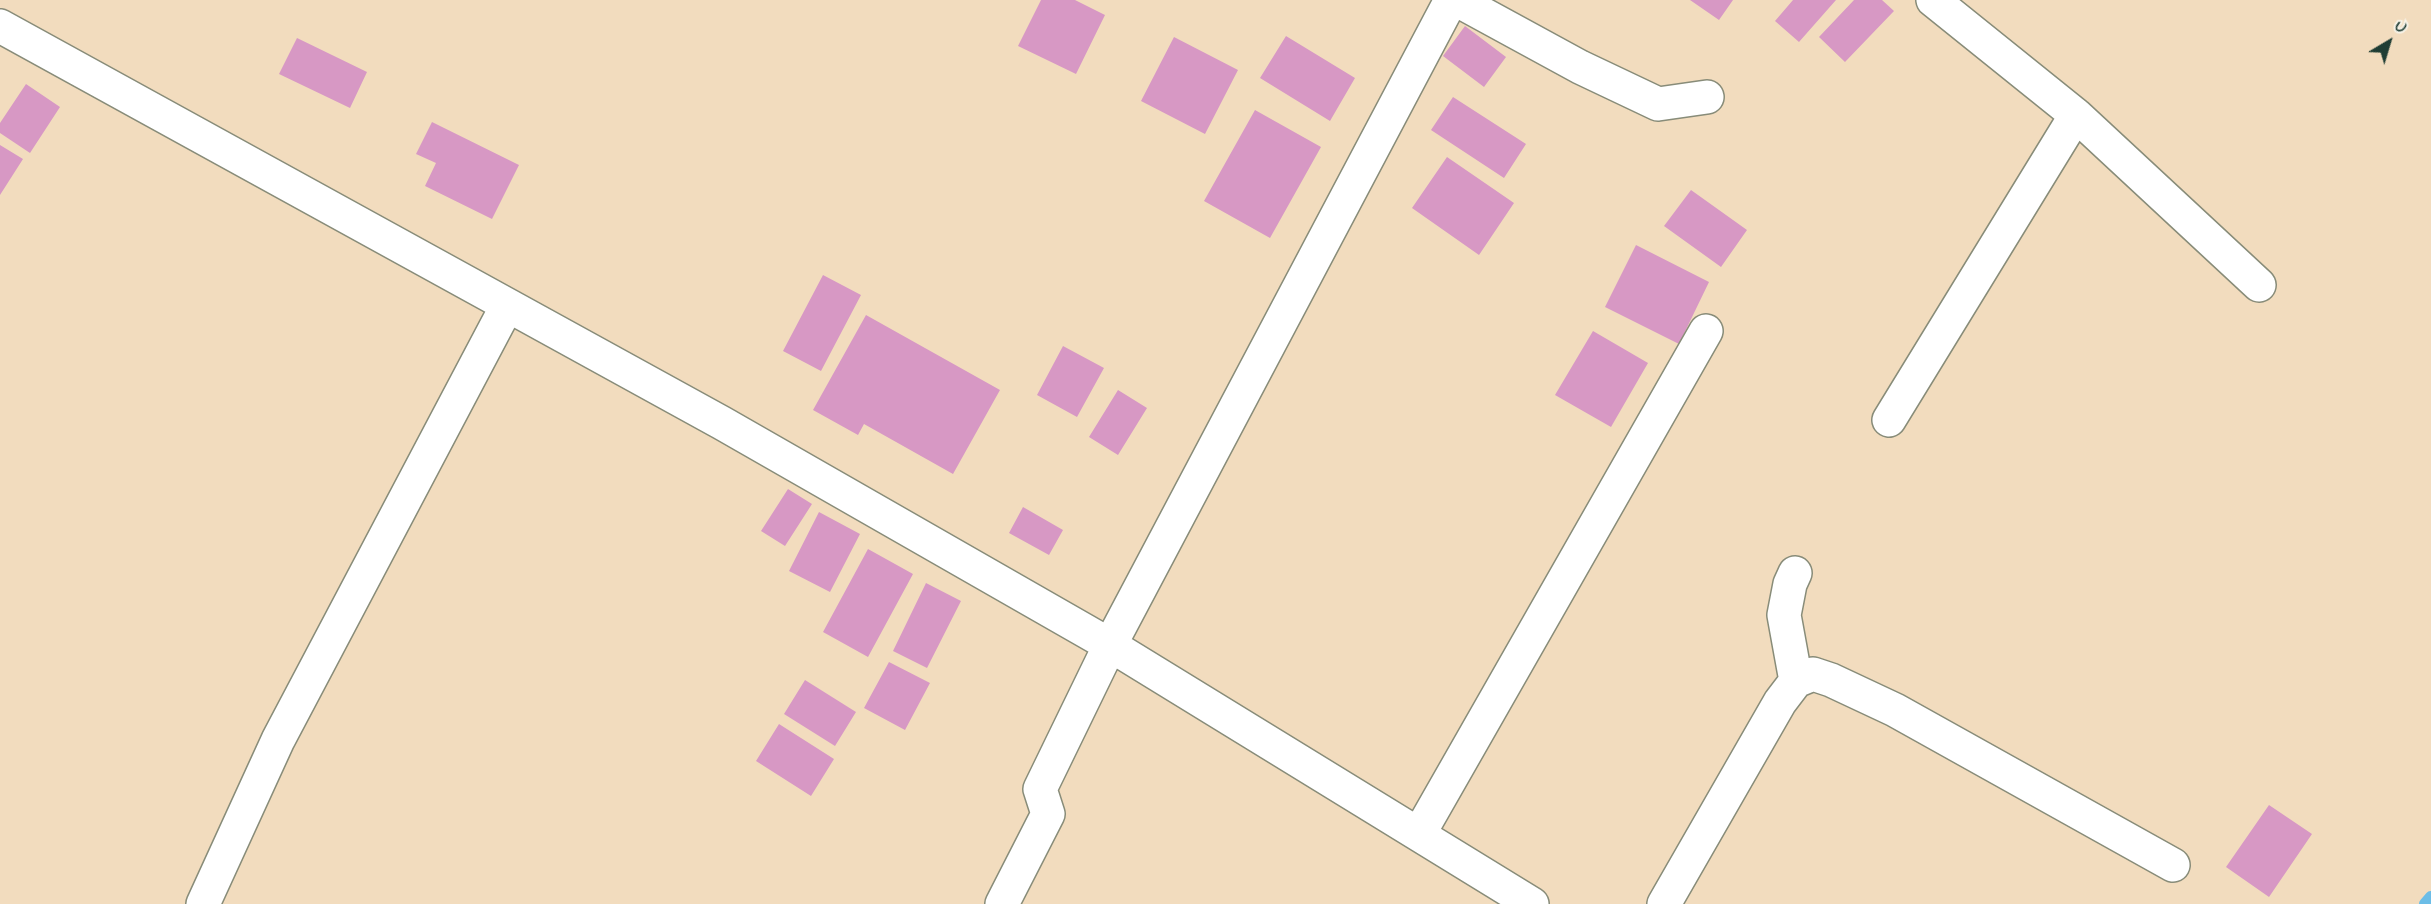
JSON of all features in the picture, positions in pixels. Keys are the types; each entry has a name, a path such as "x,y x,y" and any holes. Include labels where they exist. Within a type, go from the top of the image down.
{"street":[{"path":"1002,904 1048,814 1040,789 1110,645 1451,0"},
{"path":"1457,0 1581,67 1658,104 1707,98"},
{"path":"1933,0 2076,115 2259,285"},
{"path":"0,26 722,423 1110,645 1532,904"},
{"path":"1889,420 2076,115"},
{"path":"203,904 278,740 507,306"},
{"path":"1419,834 1706,331"},
{"path":"1795,573 1790,584 1784,615 1796,681"},
{"path":"1664,904 1780,702 1796,681 1813,674 1831,680 1894,710 2173,865"}],"building":[{"path":"1041,0 1075,0 1105,15 1076,74 1018,46"},
{"path":"1690,0 1733,0 1719,20"},
{"path":"1793,0 1836,0 1799,42 1775,21"},
{"path":"1854,0 1882,0 1894,11 1845,62 1819,37"},
{"path":"1465,26 1506,57 1484,87 1443,56"},
{"path":"1286,36 1355,78 1330,121 1260,78"},
{"path":"1174,37 1238,70 1205,134 1141,101"},
{"path":"297,38 367,72 350,108 279,74"},
{"path":"26,84 60,107 30,153 0,133 0,123"},
{"path":"1453,97 1526,144 1504,178 1431,130"},
{"path":"1255,110 1321,147 1270,238 1204,201"},
{"path":"432,122 519,165 492,219 425,186 436,163 416,154"},
{"path":"0,145 23,159 0,195"},
{"path":"1447,157 1514,203 1479,255 1412,208"},
{"path":"1691,190 1747,230 1721,267 1664,226"},
{"path":"1636,245 1709,282 1679,344 1605,307"},
{"path":"823,275 861,295 821,371 783,351"},
{"path":"866,315 1000,390 953,474 864,424 858,435 813,410"},
{"path":"1593,331 1648,363 1611,427 1555,395"},
{"path":"1063,346 1104,368 1077,417 1037,395"},
{"path":"1118,390 1147,408 1118,455 1089,437"},
{"path":"788,489 812,504 785,546 761,531"},
{"path":"1023,507 1063,530 1049,555 1009,533"},
{"path":"819,512 860,534 830,592 789,571"},
{"path":"868,549 913,574 868,657 823,632"},
{"path":"926,583 961,601 927,668 893,651"},
{"path":"889,662 930,683 905,730 864,708"},
{"path":"805,680 856,712 835,746 784,714"},
{"path":"779,724 834,759 811,796 756,761"},
{"path":"2269,805 2312,834 2269,897 2226,867"}],"waterway":[{"path":"2425,904 2431,897"}]}
